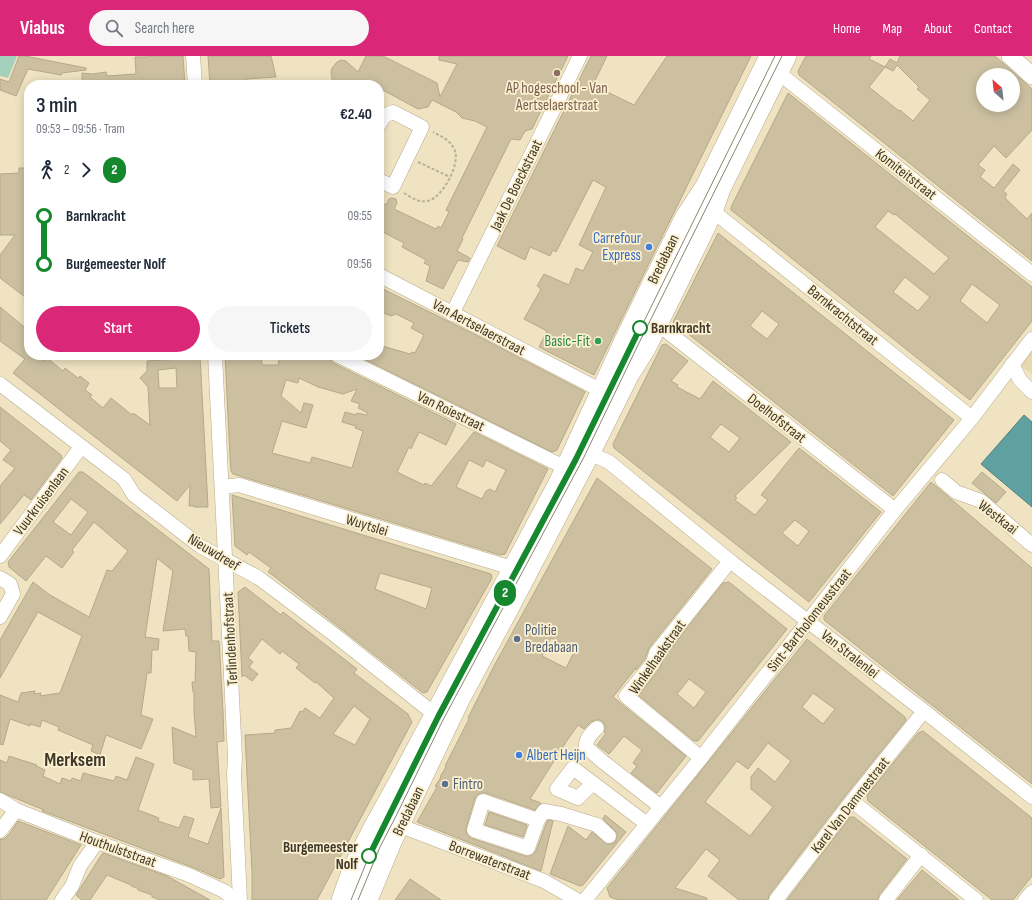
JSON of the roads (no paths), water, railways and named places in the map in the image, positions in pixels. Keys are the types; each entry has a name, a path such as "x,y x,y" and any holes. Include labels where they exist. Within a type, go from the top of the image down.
{"main road":[{"name":"Bredabaan","path":"369,900 400,826 441,719 512,568 558,483 579,459 600,390 624,338 684,218 704,186 768,56"},
{"name":"Bredabaan","path":"340,900 351,870 368,834 441,719 461,700 509,611 579,459 647,349 714,212 722,189 788,56"},
{"path":"1013,57 1032,76"}],"street":[{"path":"194,56 195,80"},
{"name":"Jaak De Boeckstraat","path":"452,314 580,56"},
{"name":"Bredabaan","path":"579,459 778,56"},
{"name":"Komiteitstraat","path":"780,74 1032,274"},
{"path":"384,116 394,112 422,127 392,187 384,183"},
{"name":"Barnkrachtstraat","path":"714,212 972,418"},
{"name":"Van Aertselaerstraat","path":"384,278 600,390"},
{"name":"Doelhofstraat","path":"659,325 896,510"},
{"name":"Sint-Bartholomeusstraat","path":"584,900 618,842 647,824 661,807 896,510 972,418 1032,339"},
{"name":"Terlindenhofstraat","path":"215,360 236,757 234,775 240,900"},
{"name":"Van Roiestraat","path":"347,360 556,463 579,459"},
{"path":"1012,364 1020,380 1032,392"},
{"name":"Nieuwdreef","path":"0,384 124,479 134,495 200,546 259,578 336,636 441,719"},
{"name":"Vuurkruisenlaan","path":"0,556 81,447"},
{"name":"Van Stralenlei","path":"579,459 608,462 730,561 924,711 1032,797"},
{"name":"Westkaai","path":"942,480 956,492 981,501 1032,545"},
{"name":"Wuytslei","path":"222,487 239,486 512,568"},
{"name":"Winkelhaakstraat","path":"701,758 626,696 653,663 656,652 730,561"},
{"path":"0,578 10,584 13,594 0,618"},
{"name":"Karel Van Dammestraat","path":"776,900 924,711"},
{"path":"354,900 377,845 441,719"},
{"path":"597,728 589,737 586,747 602,762 661,807"},
{"path":"593,783 647,824"},
{"name":"Houthulststraat","path":"0,800 16,810 97,842 189,875 224,891 235,900"},
{"path":"852,801 976,900"},
{"path":"0,831 16,810"},
{"path":"538,820 544,811 561,814 597,825 618,842"},
{"path":"377,845 400,826"},
{"name":"Borrewaterstraat","path":"400,826 544,881 577,900"},
{"path":"62,900 72,886 80,866 97,842"},
{"path":"886,900 921,855"},
{"path":"1025,900 1032,892"}],"water":[{"path":"1024,415 1032,422 1032,507 981,464"}],"tram line":[{"path":"351,900 374,844 438,717 575,461 775,56"},
{"path":"358,900 380,847 443,720 584,457 782,56"},
{"name":"2","path":"369,856 438,717 575,461 640,328"}],"place":[{"name":"AP hogeschool - Van Aertselaerstraat","path":"557,73"},
{"name":"Carrefour Express","path":"649,247"},
{"name":"Barnkracht","path":"640,328"},
{"name":"Basic-Fit","path":"598,341"},
{"name":"Politie Bredabaan","path":"517,639"},
{"name":"Albert Heijn","path":"519,755"},
{"name":"Fintro","path":"445,784"},
{"name":"Burgemeester Nolf","path":"369,856"}],"district":[{"name":"Merksem","path":"75,759"}]}
